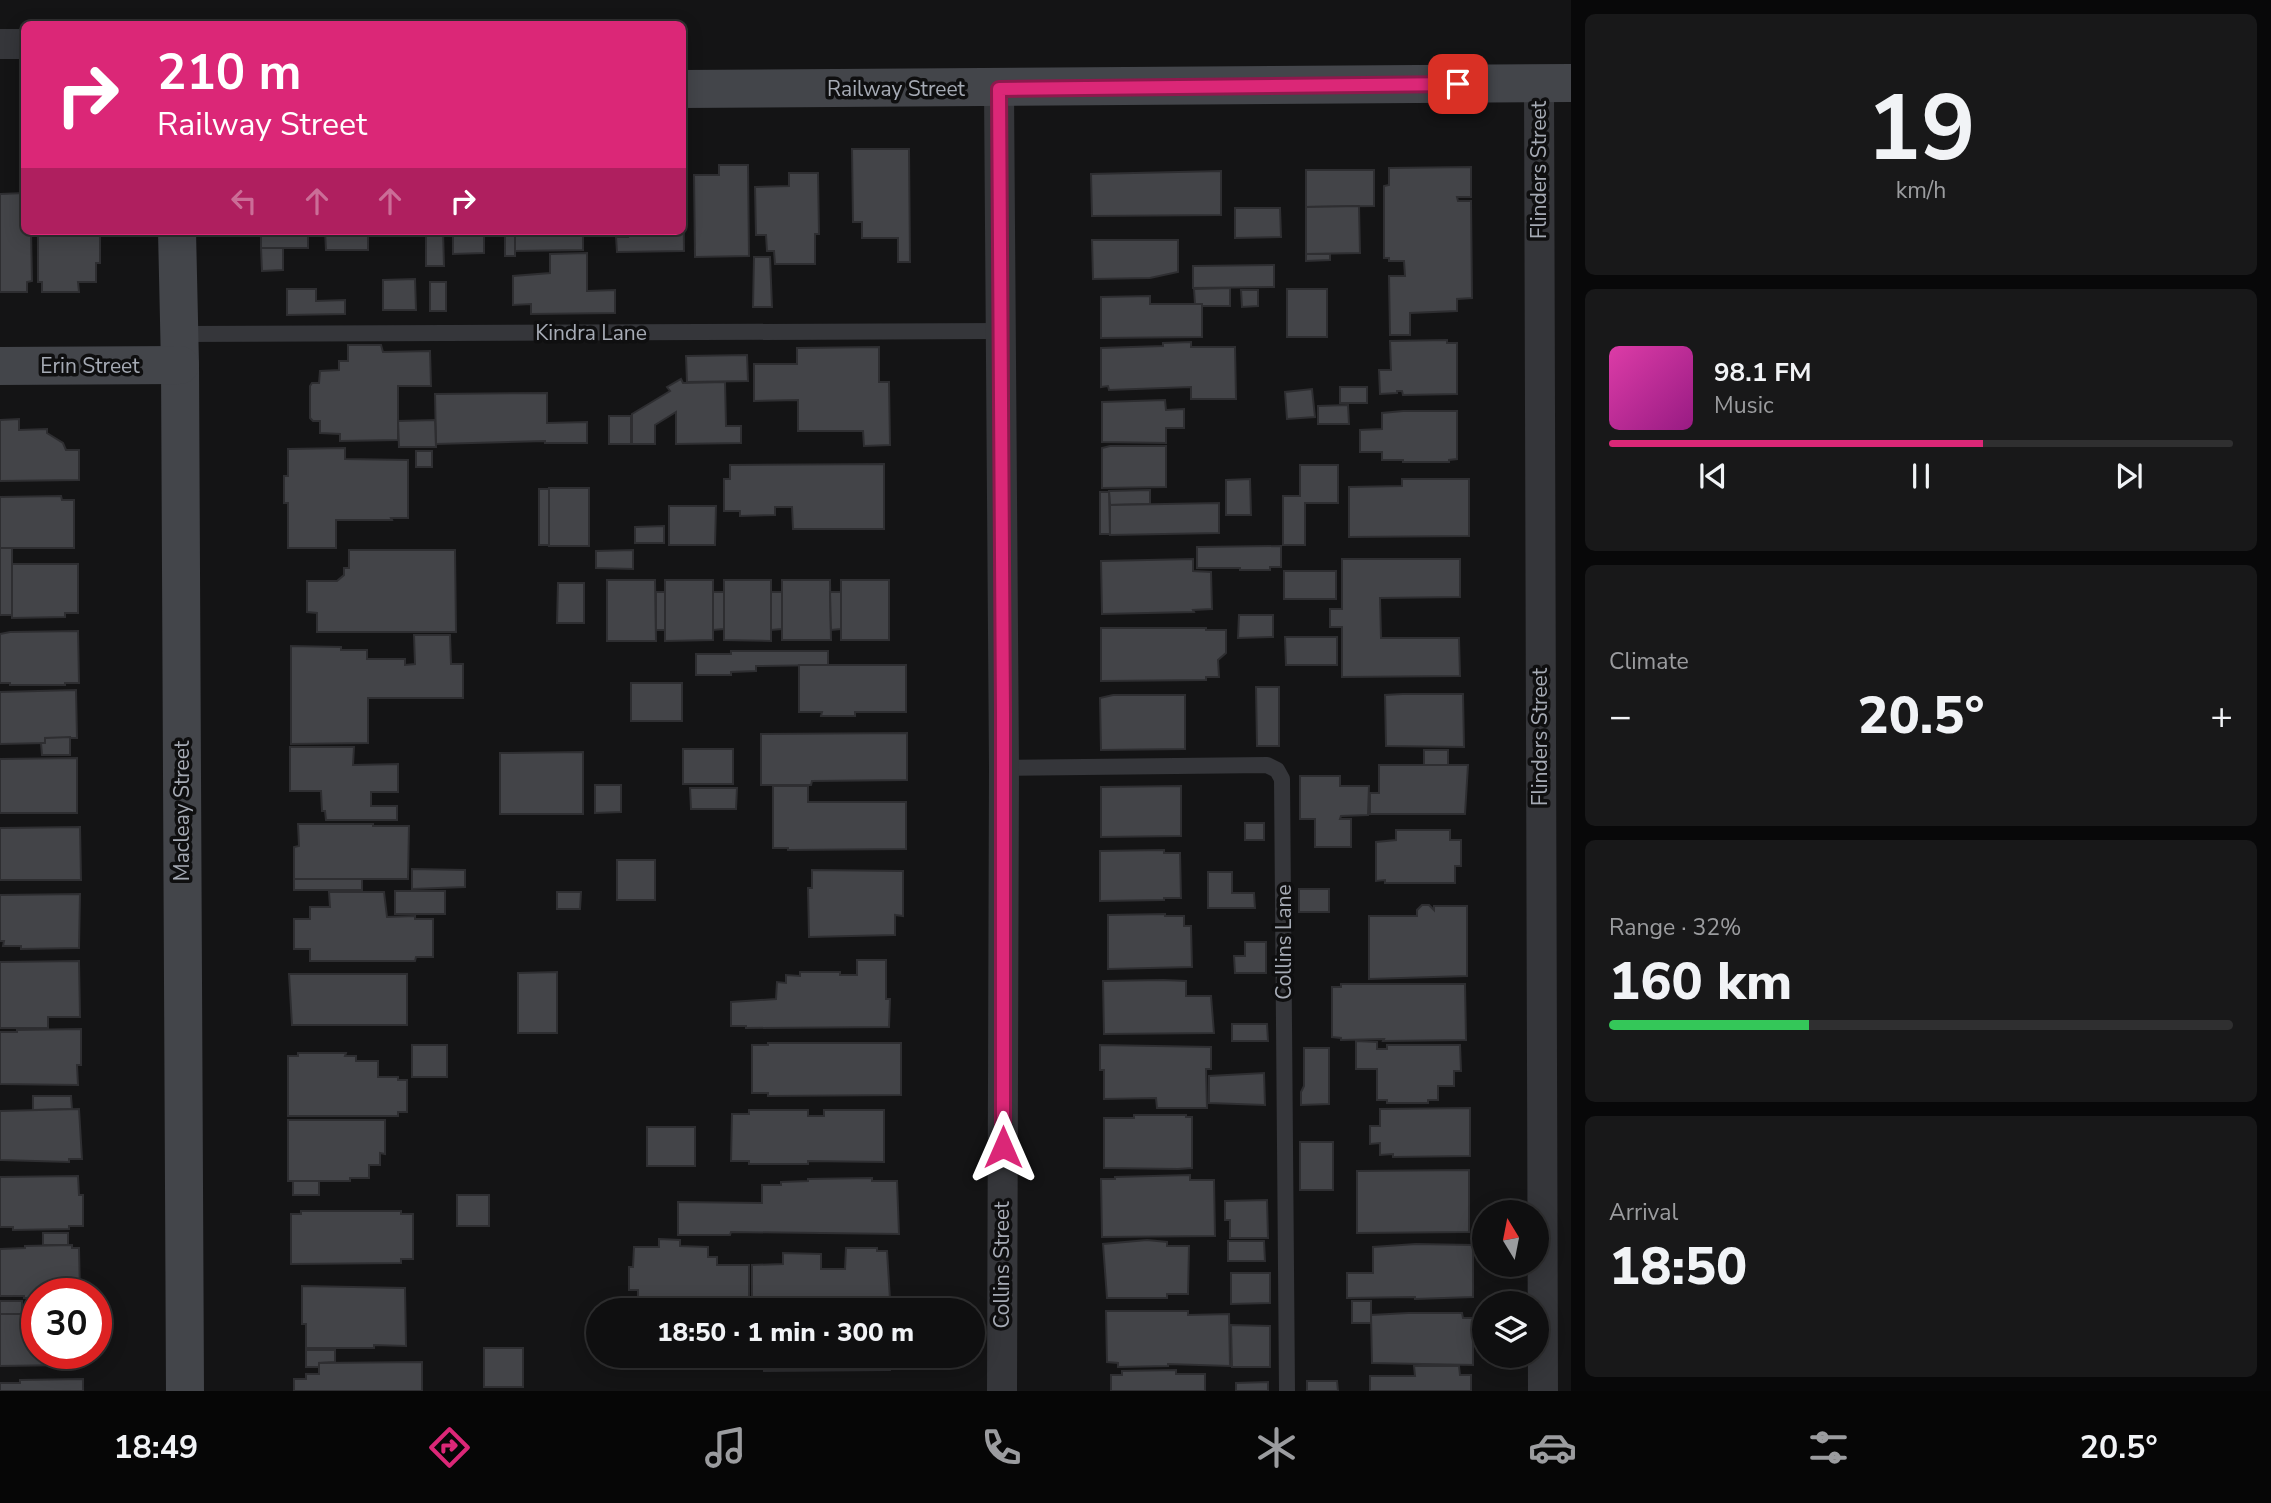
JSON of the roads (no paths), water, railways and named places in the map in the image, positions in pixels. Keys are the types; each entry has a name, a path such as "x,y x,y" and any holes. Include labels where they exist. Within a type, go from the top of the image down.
{"street":[{"path":"0,44 21,44"},
{"name":"Railway Street","path":"686,89 999,89 1555,83"},
{"name":"Flinders Street","path":"1543,1391 1555,83"},
{"name":"Collins Street","path":"999,89 1004,768 1002,1391"},
{"name":"Macleay Street","path":"177,235 180,350 185,1391"},
{"name":"Erin Street","path":"0,366 180,350"}],"lane":[{"name":"Kindra Lane","path":"180,350 1002,331"},
{"name":"Collins Lane","path":"1004,768 1267,765 1277,770 1282,779 1287,1391"}]}
